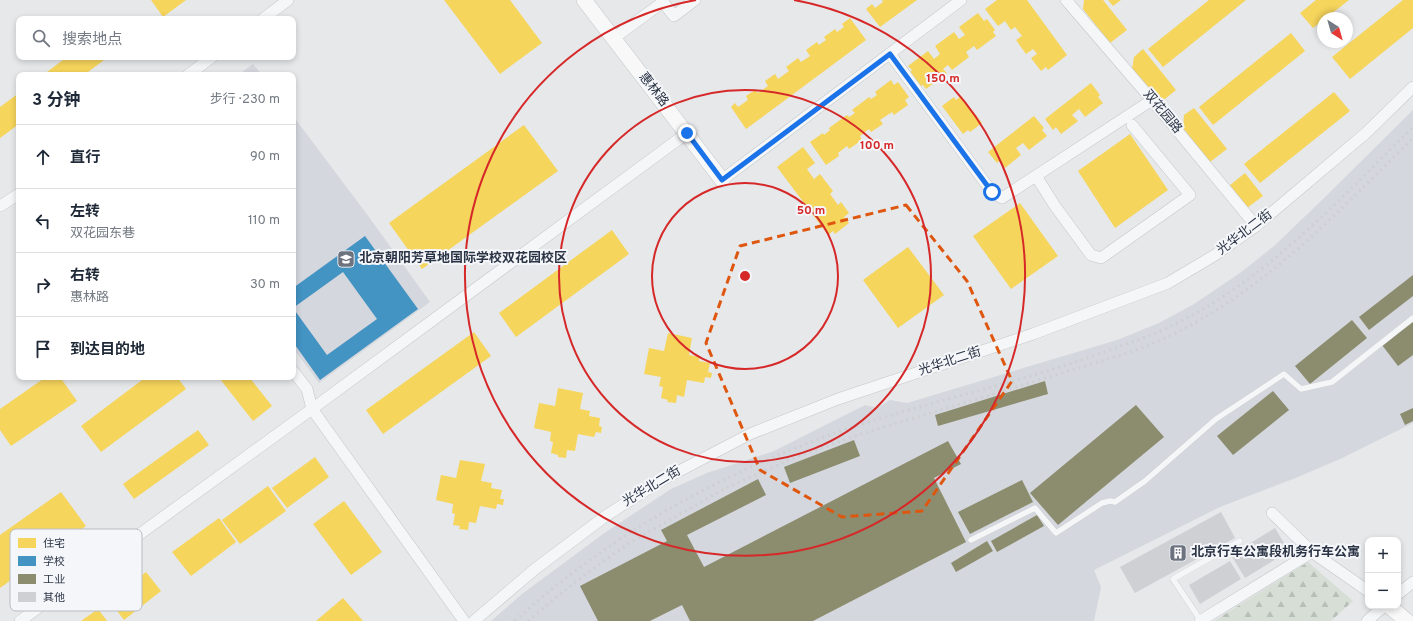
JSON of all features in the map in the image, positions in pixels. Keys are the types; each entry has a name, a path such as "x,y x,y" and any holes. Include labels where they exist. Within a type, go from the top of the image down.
{"street":[{"path":"266,16 288,0"},
{"name":"惠林路","path":"584,0 722,180"},
{"path":"614,38 663,2 674,16 695,0"},
{"path":"722,180 962,0"},
{"name":"双花园路","path":"1066,0 1152,100 1256,226"},
{"path":"890,54 992,192 1002,198 1152,100"},
{"path":"192,72 208,60"},
{"name":"光华北二街","path":"474,621 535,569 607,515 662,480 750,434 838,399 1033,334 1168,283 1216,255 1256,226 1366,133 1413,87"},
{"path":"1036,176 1055,206 1091,255 1101,258 1190,195 1132,125"},
{"path":"142,532 687,133"},
{"path":"0,206 16,196"},
{"path":"296,375 307,390 312,409 464,621"},
{"path":"1272,513 1312,552 1365,589"},
{"path":"1201,621 1312,552"},
{"path":"1401,592 1413,582"},
{"path":"1367,621 1381,609"},
{"path":"1393,609 1407,621"},
{"path":"20,621 34,611"}],"lane":[{"path":"971,540 1035,508 1056,533 1102,503 1110,501 1116,502 1145,481 1216,419 1284,374 1301,389 1332,382 1413,318"},
{"path":"1201,621 1173,579 1240,541"}],"highlighted area":[{"path":"906,205 967,281 1012,381 922,511 842,517 760,470 706,343 740,246"}],"shaded area":[{"path":"253,64 260,72 242,72"},
{"path":"1413,110 1413,423 1340,459 1220,507 1094,570 1101,587 1094,621 491,621 522,594 603,534 671,489 707,473 774,451 865,405 877,408 890,400 907,403 1117,340 1159,323 1194,304 1240,273 1274,246"},
{"name":"北京朝阳芳草地国际学校双花园校区","path":"296,120 369,217 430,302 319,383 296,352"}],"green space":[{"path":"1308,562 1353,601 1331,621 1214,621"}],"building: 住宅":[{"path":"151,0 186,0 164,16 162,16"},
{"path":"444,0 510,0 542,43 500,74"},
{"path":"882,0 917,0 880,27 866,9 872,4 875,8 883,2"},
{"path":"997,0 1027,0 1067,55 1048,70 1046,67 1041,71 1031,58 1037,54 1033,49 1026,54 1016,40 1022,36 1015,27 1011,30 1005,21 998,26 985,9"},
{"path":"1084,0 1103,0 1127,30 1110,43 1083,9"},
{"path":"1108,0 1121,0 1113,6"},
{"path":"1209,0 1246,0 1163,67 1148,49"},
{"path":"1316,0 1349,0 1334,12 1317,12 1317,25 1313,28 1300,13"},
{"path":"1403,0 1413,0 1413,28 1350,79 1332,57 1343,48 1353,48 1353,40"},
{"path":"978,13 984,21 987,19 995,30 993,32 996,36 977,50 974,46 966,52 969,57 952,70 948,65 943,69 947,73 926,89 923,85 920,86 910,72 912,70 908,66 928,51 934,59 940,54 935,46 954,32 959,39 965,35 959,27"},
{"path":"850,18 866,40 746,129 731,107 735,103 738,107 748,100 746,96 755,90 758,93 768,86 765,81 775,74 778,79 789,71 786,67 798,58 801,62 810,56 806,50 817,42 819,45 826,40 824,37 835,29 837,32 844,27 842,24"},
{"path":"1291,33 1305,51 1213,125 1199,107"},
{"path":"1143,49 1176,90 1160,103 1132,69 1134,57"},
{"path":"63,60 104,60 88,72 47,72"},
{"path":"891,80 894,85 898,82 909,97 905,100 908,105 894,115 892,112 880,120 883,124 871,132 869,129 860,136 862,140 849,149 847,146 838,153 839,156 826,165 810,142 823,133 824,135 830,130 829,128 847,115 849,117 855,113 852,110 869,97 871,99 877,95 875,92"},
{"path":"1091,83 1100,95 1098,97 1103,103 1085,117 1079,109 1072,115 1078,121 1061,134 1056,127 1053,130 1045,119"},
{"path":"1334,92 1350,111 1260,183 1244,164"},
{"path":"16,95 16,126 0,138 0,107"},
{"path":"961,96 982,123 970,132 968,130 963,134 942,106 954,97 956,100"},
{"path":"1194,108 1227,149 1210,162 1183,128 1184,115"},
{"path":"1034,116 1044,128 1042,130 1047,136 1029,150 1023,143 1016,148 1021,155 1005,168 999,161 997,163 988,152"},
{"path":"524,125 558,171 422,269 389,223"},
{"path":"1130,134 1168,190 1115,228 1078,171"},
{"path":"803,147 815,163 807,169 814,179 820,174 833,191 830,194 838,205 841,202 849,213 844,217 849,223 835,234 833,231 828,235 777,167"},
{"path":"1245,173 1263,196 1247,208 1229,186"},
{"path":"1020,203 1058,256 1011,289 973,236"},
{"path":"612,230 629,254 516,337 499,313"},
{"path":"908,247 944,295 898,328 863,280"},
{"path":"474,332 491,356 383,434 366,410"},
{"path":"668,333 692,338 689,355 700,357 699,361 710,363 708,372 712,373 711,378 705,377 704,383 687,380 684,397 677,395 676,403 667,402 668,400 661,398 663,387 659,386 661,377 644,374 649,348 664,351"},
{"path":"42,380 62,380 77,401 11,446 0,430 0,409"},
{"path":"142,380 179,380 186,389 101,452 81,426"},
{"path":"221,380 251,380 272,406 253,421"},
{"path":"558,388 583,393 580,409 590,411 589,416 600,418 599,426 602,427 601,433 596,432 594,437 578,434 575,451 567,450 566,458 558,457 558,455 551,453 553,442 550,441 551,432 534,428 539,403 555,406"},
{"path":"198,430 209,445 134,499 123,484"},
{"path":"315,457 329,477 287,508 272,488"},
{"path":"460,460 485,464 481,481 492,483 491,488 502,490 500,499 504,499 503,505 497,504 496,509 480,506 476,523 469,522 468,530 459,529 460,526 453,525 455,514 452,513 453,504 436,500 441,475 456,478"},
{"path":"268,486 286,511 240,544 222,520"},
{"path":"61,492 86,526 82,529 10,529 10,581 0,588 0,535"},
{"path":"344,501 382,552 351,575 313,524"},
{"path":"219,518 236,542 191,576 172,552"},
{"path":"146,572 161,591 142,606 142,575"},
{"path":"343,598 363,621 316,621"},
{"path":"95,611 100,611 107,621 81,621"},
{"path":"117,611 135,611 124,620"}],"building: 学校":[{"path":"365,236 418,309 320,380 296,346 296,312 327,355 377,319 343,272 296,306 296,286"}],"building: 工业":[{"path":"1413,275 1413,296 1369,330 1359,317"},
{"path":"1352,320 1367,338 1310,384 1295,366"},
{"path":"1413,322 1413,355 1398,366 1382,345"},
{"path":"1045,381 1048,394 938,426 935,415"},
{"path":"1273,391 1289,410 1233,455 1217,436"},
{"path":"1136,405 1164,437 1058,525 1030,493"},
{"path":"1413,408 1413,421 1405,425 1400,414"},
{"path":"854,440 860,456 790,483 784,467"},
{"path":"948,441 961,464 934,478 966,542 813,621 690,621 682,605 650,621 598,621 580,586 667,541 661,530 758,479 766,495 687,535 704,567"},
{"path":"1022,480 1033,502 970,534 958,512"},
{"path":"1037,515 1044,526 997,552 991,541"},
{"path":"987,541 993,551 956,572 951,563"}],"building: 其他":[{"name":"北京行车公寓段机务行车公寓","path":"1221,512 1235,538 1135,593 1120,567"},
{"path":"1275,528 1289,551 1245,578 1231,555"},
{"path":"1230,561 1241,579 1200,604 1189,585"}],"railway":[{"path":"515,621 556,586 643,524 737,473 786,452 837,433 888,416 1058,368 1148,336 1181,321 1214,302 1275,258 1332,207 1413,127"},
{"path":"528,621 591,570 631,542 724,489 789,460 855,436 1128,353 1170,335 1210,314 1247,289 1316,233 1413,138"}],"place":[{"name":"北京朝阳芳草地国际学校双花园校区","path":"346,259"},
{"name":"北京行车公寓段机务行车公寓","path":"1178,553"}],"route":[{"path":"687,133 722,180 890,54 992,192"}]}
